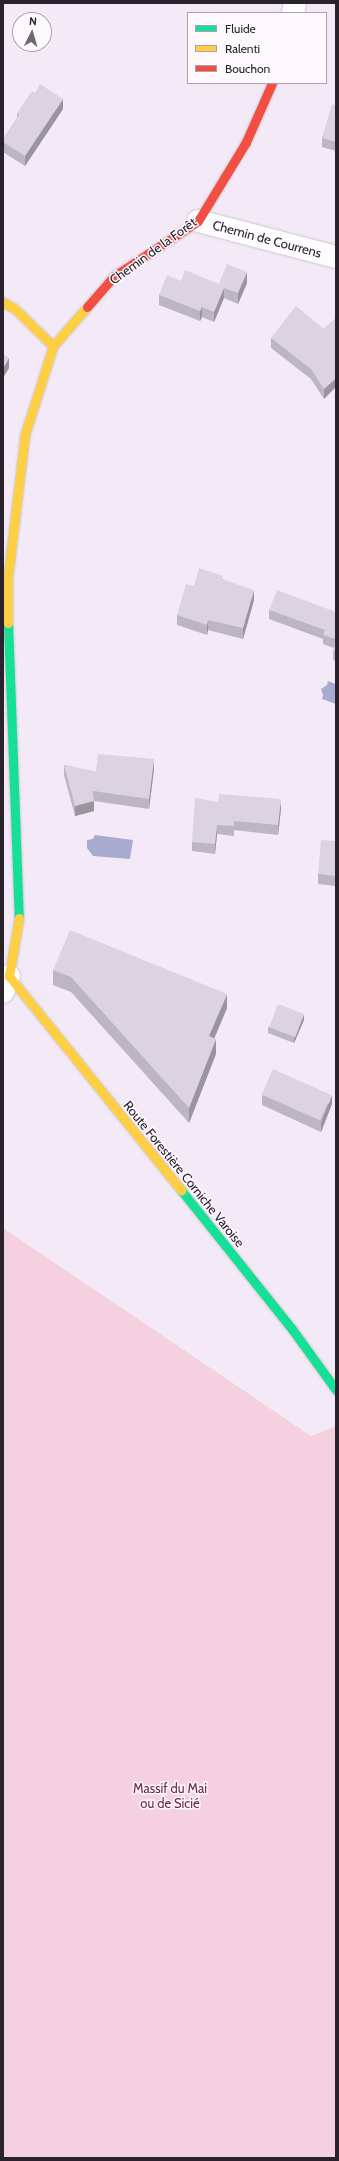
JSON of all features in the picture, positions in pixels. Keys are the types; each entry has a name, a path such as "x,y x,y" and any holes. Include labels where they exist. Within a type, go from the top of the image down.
{"street":[{"name":"Chemin de la Forêt","path":"53,346 114,276 198,221 246,142 272,84"},
{"name":"Chemin de Courrens","path":"198,221 336,257"},
{"path":"3,302 15,309 53,346 25,434 8,576 19,924 6,984"},
{"name":"Route Forestière Corniche Varoise","path":"6,984 292,1329 336,1390"},
{"path":"292,1329 319,1350"}],"green space":[{"name":"Massif du Mai ou de Sicié","path":"3,1228 311,1436 336,1426 336,2158 3,2158"}],"water":[{"path":"328,681 336,684 336,704 322,699 323,695 321,689 327,685"},
{"path":"95,835 133,840 130,859 93,856 87,848 87,840 93,839"}],"building":[{"path":"40,84 63,99 25,156 3,142 3,139 19,115 17,113 32,91 35,93"},
{"path":"332,104 336,106 336,142 322,138"},
{"path":"227,264 247,272 238,293 224,288 214,312 202,307 200,311 159,295 167,275 181,281 185,270 219,284"},
{"path":"296,306 324,329 336,318 336,378 324,389 311,369 271,338"},
{"path":"3,354 9,358 3,368"},
{"path":"199,568 223,576 222,579 254,590 243,628 208,620 207,625 177,615 186,584 194,586"},
{"path":"277,590 336,612 336,639 323,635 325,630 269,610"},
{"path":"336,640 336,652 333,651"},
{"path":"98,754 154,759 149,799 93,791 94,801 75,806 64,765 96,772"},
{"path":"219,794 281,799 278,825 234,821 234,826 217,825 215,844 192,842 195,798 218,802"},
{"path":"321,840 336,841 336,876 318,874"},
{"path":"70,930 227,994 209,1036 216,1039 189,1108 71,977 53,970"},
{"path":"278,1004 304,1014 295,1037 269,1027"},
{"path":"273,1069 331,1095 320,1121 262,1095"}],"traffic: fast":[{"path":"8,623 19,918"},
{"path":"181,1190 292,1329 336,1390"}],"traffic: slow":[{"path":"3,302 15,309 53,346"},
{"path":"8,623 8,576 25,434 53,346 87,307"},
{"path":"19,918 9,976 181,1190"}],"traffic: jam":[{"path":"87,307 114,276 198,221 246,142 272,84"}]}
